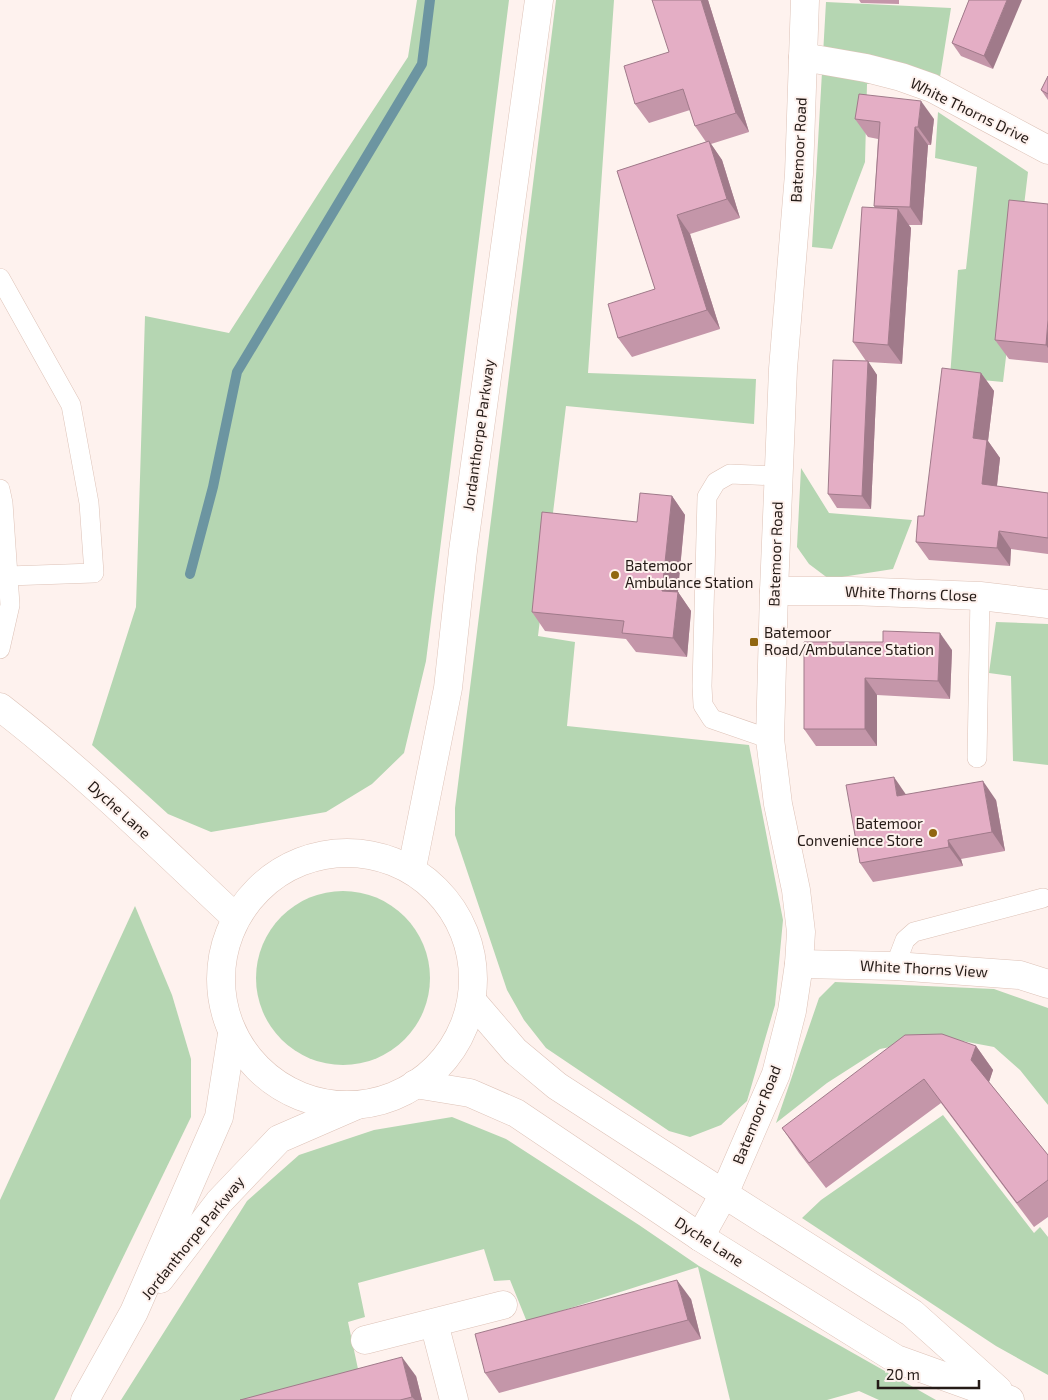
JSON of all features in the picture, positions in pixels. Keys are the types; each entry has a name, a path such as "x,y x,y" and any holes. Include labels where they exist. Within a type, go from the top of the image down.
{"street":[{"name":"Jordanthorpe Parkway","path":"412,868 448,688 463,551 539,0"},
{"name":"Batemoor Road","path":"700,1237 724,1194 776,1074 792,1011 799,964 801,932 796,890 778,804 770,739 783,369 798,174 805,0"},
{"name":"White Thorns Drive","path":"803,57 866,68 901,77 932,88 1048,150"},
{"name":"White Thorns Close","path":"774,591 851,591 980,596 1048,604"},
{"name":"Dyche Lane","path":"0,707 28,728 102,793 235,917"},
{"path":"359,852 412,868 446,897 468,936 473,958 472,1002 460,1039 434,1071 398,1096 355,1106 311,1101 258,1070 232,1034 220,991 220,968 235,917 264,882 315,855 359,852"},
{"name":"White Thorns View","path":"799,964 895,966 1020,974 1048,984"},
{"name":"Dyche Lane","path":"472,1002 515,1051 557,1086 912,1313 1008,1399"},
{"name":"Jordanthorpe Parkway","path":"86,1400 134,1312 220,1117 232,1034"},
{"name":"Dyche Lane","path":"415,1084 470,1093 516,1113 700,1237 896,1359 1008,1399"},
{"name":"Jordanthorpe Parkway","path":"134,1312 219,1202 279,1139 355,1106"},
{"path":"365,1340 503,1305"},
{"path":"434,1323 454,1400"}],"lane":[{"path":"0,278 71,405 89,503 94,572 8,576"},
{"path":"770,739 712,719 704,705 702,686 707,496 716,482 730,474 779,476"},
{"path":"0,489 3,503 10,605 0,649"},
{"path":"977,758 980,596"},
{"path":"895,966 905,940 914,932 1043,898"}],"green space":[{"path":"417,0 509,0 426,661 404,753 372,784 326,812 211,832 168,814 92,745 136,607 145,316 229,333 408,57"},
{"path":"556,0 614,0 588,373 756,379 754,424 566,406 538,636 575,642 567,726 749,745 783,920 775,1005 747,1101 721,1125 690,1137 669,1131 546,1048 524,1020 507,990 455,835 455,808"},
{"path":"826,2 951,8 940,77 867,84 865,162 832,249 812,247"},
{"path":"938,112 1028,172 1003,382 950,377 958,270 966,269 977,167 935,158"},
{"path":"801,468 829,513 912,520 893,569 829,579 809,564 797,547"},
{"path":"996,622 1048,624 1048,765 1013,761 1011,676 989,673"},
{"path":"334,891 352,891 384,901 405,916 420,937 430,969 430,987 420,1019 405,1040 384,1055 368,1061 352,1065 334,1065 302,1055 281,1040 266,1019 260,1003 256,987 256,969 266,937 281,916 302,901 318,895"},
{"path":"135,906 172,995 191,1059 191,1117 54,1400 0,1400 0,1200"},
{"path":"835,982 994,989 1048,1008 1048,1105 1020,1070 994,1047 941,1037 880,1049 827,1083 776,1123 819,998"},
{"path":"943,1115 1034,1233 1040,1227 1048,1237 1048,1375 996,1346 802,1218 821,1200"},
{"path":"452,1117 506,1139 699,1266 936,1400 879,1400 859,1391 827,1400 730,1400 698,1267 527,1322 510,1280 494,1281 484,1249 358,1283 365,1317 348,1322 358,1369 256,1400 121,1400 247,1201 299,1155 374,1130"}],"building":[{"path":"652,0 701,0 736,113 695,126 683,89 635,104 624,66 669,52"},
{"path":"969,0 1007,0 984,56 952,43"},
{"path":"1048,76 1048,94 1041,90"},
{"path":"859,94 921,101 918,127 915,127 910,207 874,206 880,122 855,119"},
{"path":"709,141 727,199 677,215 707,310 618,338 608,304 655,289 617,171"},
{"path":"1009,200 1048,204 1048,320 1046,345 995,340"},
{"path":"862,207 898,209 888,345 853,342"},
{"path":"833,360 868,361 862,496 828,494"},
{"path":"942,368 981,373 973,438 987,440 982,484 1048,493 1048,538 999,531 997,548 916,542 918,516 924,516"},
{"name":"Batemoor Ambulance Station","path":"640,493 672,496 662,591 678,592 673,638 622,633 624,621 532,612 542,512 637,522"},
{"path":"883,631 940,633 938,681 865,678 865,729 804,729 804,642 883,642"},
{"name":"Batemoor Convenience Store","path":"894,777 897,796 983,781 992,832 948,840 949,847 860,863 846,785"},
{"path":"942,1034 976,1046 971,1060 1048,1155 1048,1180 1017,1203 924,1079 809,1163 782,1128 905,1035"},
{"path":"677,1280 688,1320 485,1373 475,1334"},
{"path":"402,1357 412,1397 400,1400 240,1400"}],"waterway":[{"path":"190,574 213,487 237,372 422,64 430,0"}],"place":[{"name":"Batemoor Ambulance Station","path":"615,575"},
{"name":"Batemoor Road/Ambulance Station","path":"754,642"},
{"name":"Batemoor Convenience Store","path":"933,833"}]}
